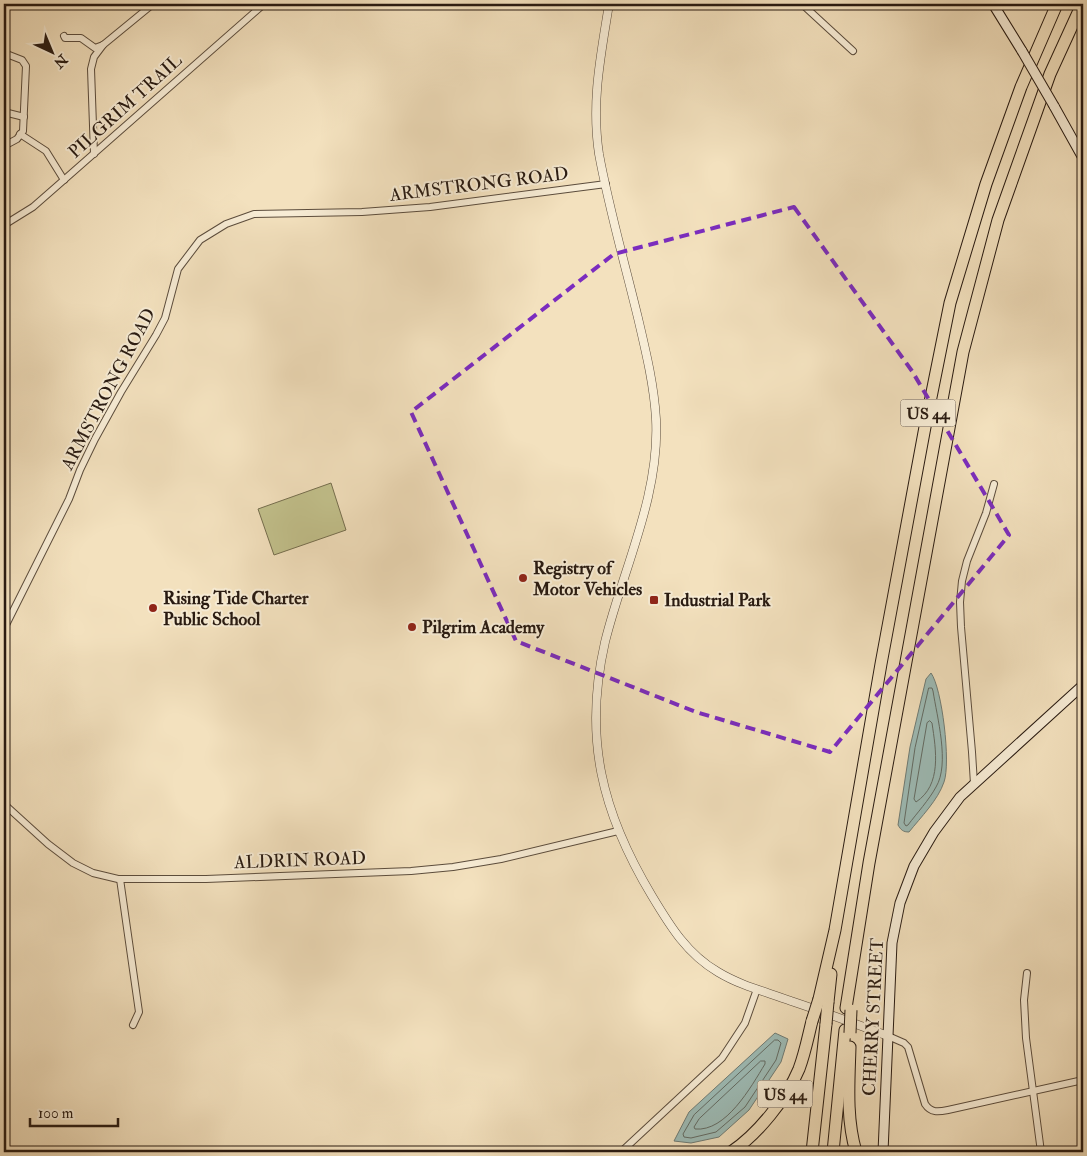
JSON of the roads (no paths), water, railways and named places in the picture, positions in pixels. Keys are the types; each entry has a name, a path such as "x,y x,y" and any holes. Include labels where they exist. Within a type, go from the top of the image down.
{"highway":[{"name":"US 44","path":"731,1152 755,1132 788,1090 798,1070 812,1021 824,1000 881,664 950,304 986,184 1021,88 1057,4"},
{"name":"US 44","path":"833,1152 848,1032 851,968 963,352 998,220 1050,74 1082,4"},
{"path":"1050,74 1083,17"},
{"path":"812,1152 826,1024 824,1000"},
{"path":"848,1032 850,1128 856,1152"}],"main road":[{"path":"993,4 1083,158"},
{"name":"CHERRY STREET","path":"883,1152 892,950 896,919 914,866 934,832 953,806 974,784 1083,685"}],"street":[{"path":"94,154 91,69 94,57 103,45 153,4"},
{"name":"PILGRIM TRAIL","path":"4,225 33,206 64,180 264,4"},
{"path":"609,4 596,89 599,153 648,362 656,422 654,462 647,498 606,641 597,693 596,730 600,764 606,797 618,831 638,873 668,922 686,946 704,963 729,978 756,989 904,1043 908,1047 922,1097 930,1110 939,1112 1083,1080"},
{"path":"802,4 853,51"},
{"path":"64,36 65,38 81,38 96,48 103,45"},
{"path":"4,53 23,62 26,66 23,131 17,139 4,146"},
{"path":"4,112 24,117"},
{"path":"20,134 46,150 64,180"},
{"name":"ARMSTRONG ROAD","path":"4,629 69,499 98,432 165,318 178,269 200,240 226,224 254,214 362,212 430,207 606,184"},
{"path":"974,784 960,602 962,580 967,561 986,514 994,484"},
{"name":"ALDRIN ROAD","path":"4,804 73,864 105,877 120,879 206,879 411,871 453,867 501,859 618,831"},
{"path":"120,879 139,1012 134,1026"},
{"path":"1027,973 1024,1000 1026,1038 1041,1152"},
{"path":"621,1152 722,1058 745,1023 756,989"}],"water":[{"path":"931,673 939,694 942,709 946,743 946,772 941,789 933,802 909,832 907,832 898,825 910,747 926,679"},
{"path":"775,1033 788,1039 781,1062 749,1110 719,1137 691,1143 674,1141 689,1112"}],"place":[{"name":"Registry of Motor Vehicles","path":"523,578"},
{"name":"Industrial Park","path":"654,600"},
{"name":"Rising Tide Charter Public School","path":"153,608"},
{"name":"Pilgrim Academy","path":"412,627"}]}
